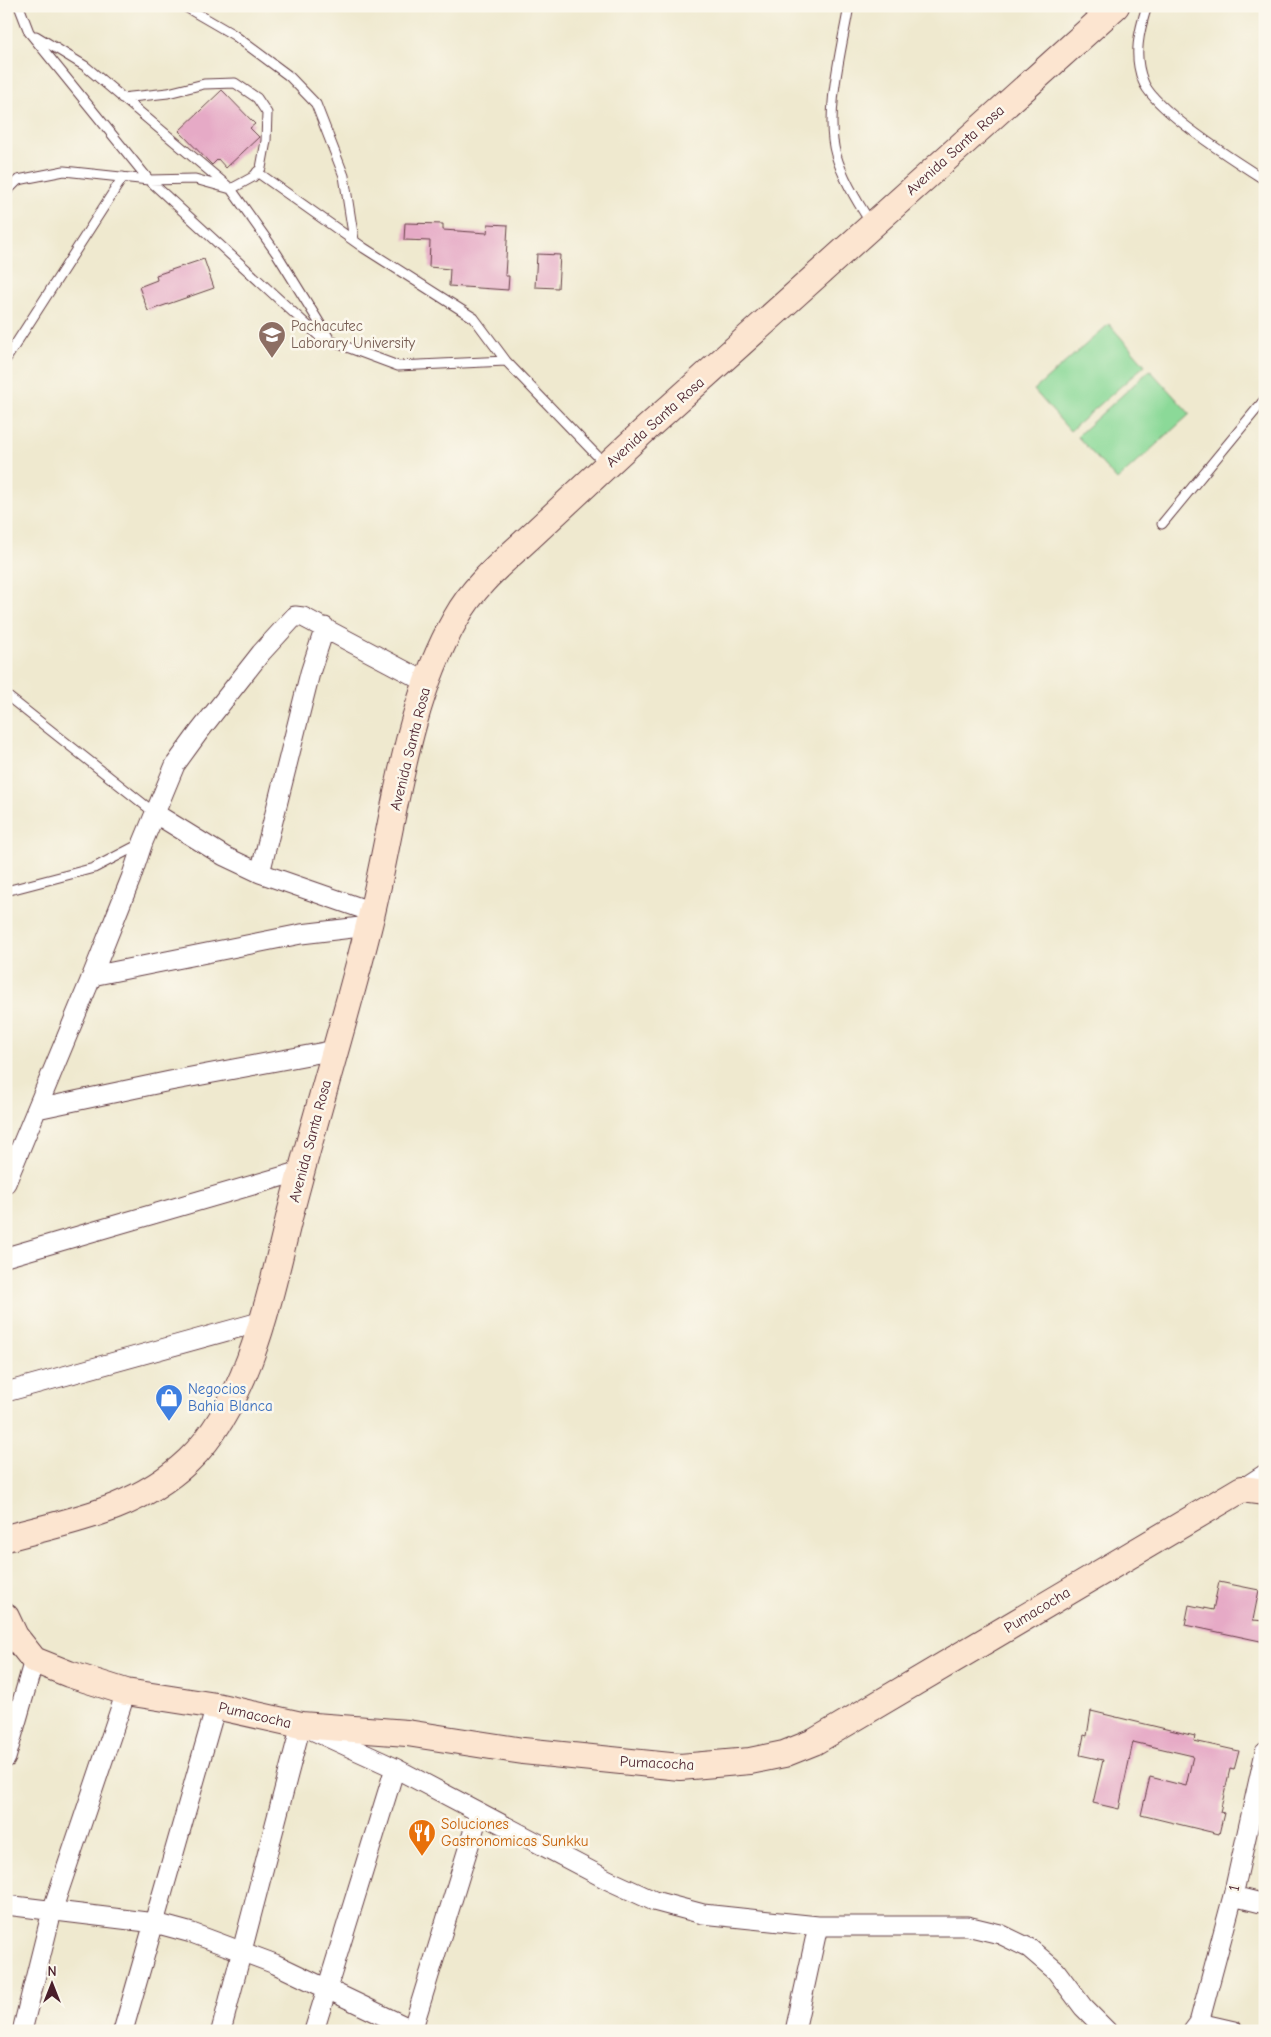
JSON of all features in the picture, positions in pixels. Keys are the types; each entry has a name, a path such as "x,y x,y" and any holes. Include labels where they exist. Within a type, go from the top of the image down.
{"street":[{"name":"Avenida Santa Rosa","path":"6,1538 88,1517 150,1491 192,1457 220,1418 240,1384 263,1321 301,1171 370,919 413,722 426,682 444,640 459,612 478,585 871,224 1116,6"},
{"path":"6,1183 92,976 131,878 143,842 176,765 199,732 261,653 295,616 303,617 426,682"},
{"path":"260,873 310,673 325,627"},
{"path":"156,814 224,856 370,919"},
{"path":"92,976 370,919"},
{"path":"37,1109 170,1081 335,1050"},
{"path":"6,1257 301,1171"},
{"path":"6,1392 263,1321"},
{"name":"Pumacocha","path":"34,1660 126,1692 216,1706 301,1725 407,1733 523,1751 680,1767 733,1764 784,1754 814,1742 1253,1490 1265,1474"},
{"path":"6,1758 34,1660 9,1632"},
{"path":"22,2031 52,1910 126,1692"},
{"path":"123,2031 216,1706"},
{"path":"221,2031 301,1725 395,1768 608,1880 654,1901 703,1914 818,1926 967,1926 1000,1934 1029,1948 1056,1971 1083,2007 1107,2031"},
{"name":"1","path":"1196,2027 1259,1798 1265,1752"},
{"path":"314,2031 395,1768"},
{"path":"6,1905 155,1923 192,1933 275,1964 413,2030 479,1813"},
{"path":"1233,1896 1265,1904"},
{"path":"795,2031 818,1926"},
{"path":"1196,2027 1234,2031"}],"lane":[{"path":"19,6 29,32 149,180 320,337 398,366 506,360"},
{"path":"184,6 234,35 289,76 316,104 344,176 354,240"},
{"path":"849,6 835,94 832,130 835,154 843,174 871,224"},
{"path":"1147,6 1138,40 1138,58 1143,83 1163,106 1223,153 1265,180"},
{"path":"29,32 85,66 231,189 277,254 331,340"},
{"path":"6,192 18,180 64,171 149,180 195,179 231,189 261,168 266,141 266,113 257,98 235,83 204,84 168,93 122,98"},
{"path":"257,172 354,240 474,318 506,360 607,465"},
{"path":"6,359 123,177"},
{"path":"1162,524 1265,399"},
{"path":"6,695 156,814"},
{"path":"6,891 94,868 143,842"}],"green space":[{"path":"1109,324 1145,365 1070,431 1034,390"},
{"path":"1150,370 1190,414 1117,480 1077,436"}],"building":[{"path":"222,90 255,124 250,128 259,137 226,168 218,159 212,165 179,131"},
{"path":"405,223 443,224 443,230 487,233 488,224 508,225 505,276 509,276 508,290 449,286 450,269 429,267 430,241 404,240"},
{"path":"537,254 560,255 558,288 535,287"},
{"path":"204,259 214,288 148,311 139,287 157,280 156,275"},
{"path":"1219,1582 1259,1590 1253,1620 1265,1621 1265,1642 1185,1625 1189,1605 1213,1610"},
{"path":"1091,1711 1195,1736 1194,1741 1239,1751 1234,1770 1230,1769 1220,1812 1224,1813 1219,1834 1141,1815 1150,1777 1186,1786 1193,1756 1133,1742 1119,1809 1093,1803 1103,1760 1080,1755 1084,1735 1087,1736"}],"place":[{"name":"Pachacutec Laborary University","path":"272,359"},
{"name":"Negocios Bahia Blanca","path":"169,1422"},
{"name":"Soluciones Gastronomicas Sunkku","path":"422,1857"}]}
